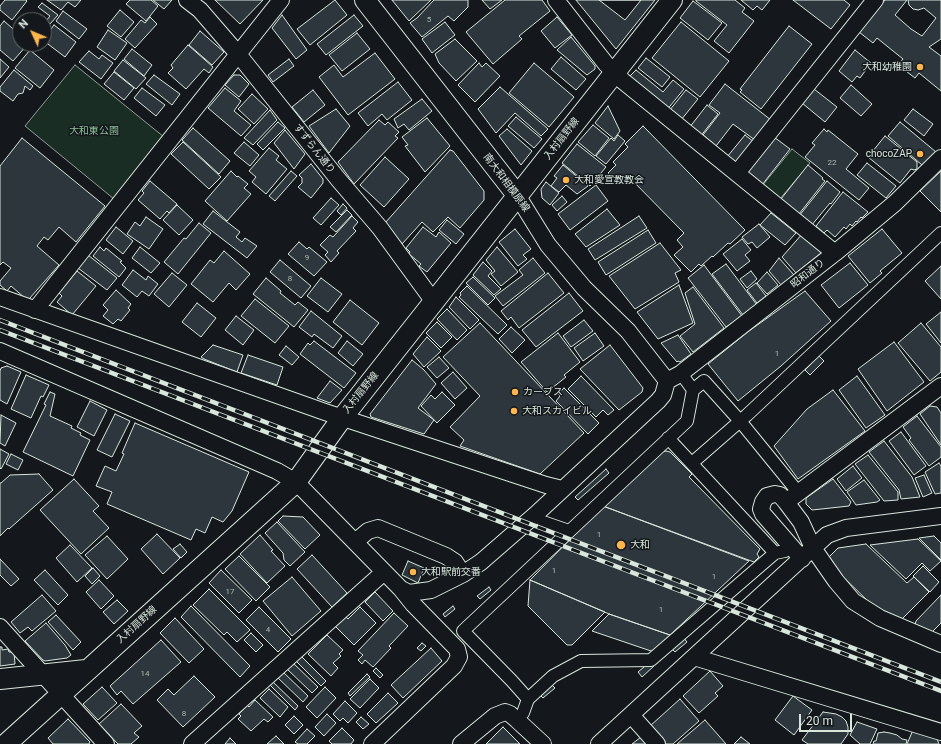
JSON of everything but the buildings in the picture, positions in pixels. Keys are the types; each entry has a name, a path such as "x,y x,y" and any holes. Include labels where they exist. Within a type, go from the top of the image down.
{"street":[{"name":"すずらん通り","path":"187,0 200,10 238,54 338,179 380,228 434,302"},
{"path":"35,310 281,0"},
{"name":"南大和相模原線","path":"365,0 517,195 548,245 584,288 628,331 667,381"},
{"path":"556,0 614,73 835,253"},
{"name":"入村扇野線","path":"6,744 86,670 296,482 342,418 672,0"},
{"path":"737,173 875,0"},
{"name":"昭和通り","path":"667,381 680,374 835,253 895,203 941,158"},
{"path":"692,463 740,421 941,233"},
{"path":"0,297 342,418 562,489"},
{"path":"0,351 277,471 296,482 401,589 413,604 457,649 459,657 454,666 372,744"},
{"path":"685,379 693,390"},
{"path":"401,589 410,593 420,593 431,590 463,574 481,562 535,515 658,401 663,395 667,381"},
{"path":"528,699 463,631 687,421 693,390 704,382 740,421 793,486"},
{"path":"786,502 939,392"},
{"path":"523,713 528,699 554,676 581,660 651,660 780,552 668,438"},
{"path":"808,553 801,522 780,496 775,494 767,496 762,502 761,509 763,514 808,553 854,601 880,618 941,644"},
{"path":"599,744 828,535 846,528 941,516"},
{"path":"543,522 569,531"},
{"path":"355,542 368,531 378,528 446,556 455,562 463,574"},
{"path":"192,744 384,572"},
{"path":"0,626 106,744"},
{"path":"694,657 941,732"},
{"path":"0,679 86,670"},
{"path":"461,744 496,716 505,712 510,714 542,744"},
{"path":"631,715 657,744"}],"green space":[{"name":"大和東公園","path":"75,65 164,137 114,199 25,126"},
{"path":"792,149 810,163 779,200 762,186"}],"railway":[{"path":"0,320 941,682"},
{"path":"0,330 941,691"}],"place":[{"name":"大和幼稚園","path":"920,67"},
{"name":"chocoZAP","path":"920,154"},
{"name":"大和愛宣教教会","path":"566,180"},
{"name":"カーブス","path":"515,392"},
{"name":"大和スカイビル","path":"514,411"},
{"name":"大和","path":"621,545"},
{"name":"大和駅前交番","path":"413,572"}]}
